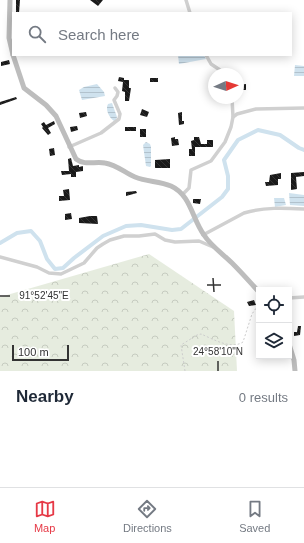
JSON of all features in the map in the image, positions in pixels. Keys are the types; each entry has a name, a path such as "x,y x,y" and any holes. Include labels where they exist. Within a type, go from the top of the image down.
{"street":[{"path":"10,0 9,38 12,51"},
{"path":"186,0 190,12"},
{"path":"13,56 24,88 52,110 62,125 73,156 81,162 107,163 134,177 170,186 182,194 187,201 203,235 256,289"},
{"path":"207,56 212,64 218,68"},
{"path":"69,147 101,132 119,119 120,114 114,100 118,92 115,88"},
{"path":"182,194 189,188 191,170 211,161 225,142 233,117 232,104"},
{"path":"233,117 237,114 256,110 304,108"},
{"path":"203,235 251,210 304,209"},
{"path":"0,257 37,267 49,273 61,274 84,263 97,248 103,244 110,240 124,236 155,234 165,240 175,242 199,241 214,247"},
{"path":"292,298 304,297"},
{"path":"292,354 295,371"}],"path":[{"path":"185,371 181,345 201,334 227,344 239,345 243,342 252,314 256,308"}],"green space":[{"path":"149,254 234,311 237,371 0,371 0,297"}],"water":[{"path":"178,56 204,56 206,59 179,64"},
{"path":"295,65 304,66 304,76 294,76"},
{"path":"97,84 104,92 105,96 82,100 79,90 84,87"},
{"path":"112,103 117,117 114,121 109,116 107,111 108,104"},
{"path":"146,142 150,144 151,147 150,167 146,166 143,145"},
{"path":"289,193 304,195 304,206 290,205"},
{"path":"274,198 284,198 286,205 275,207"}],"building":[{"path":"16,0 20,0 19,12 16,12"},
{"path":"90,0 103,0 98,6"},
{"path":"9,60 10,64 1,66 1,62"},
{"path":"119,77 124,78 124,80 129,80 129,88 131,88 129,101 125,101 125,92 122,91 123,82 118,81"},
{"path":"150,78 158,78 158,82 150,82"},
{"path":"244,84 246,84 246,90 244,90"},
{"path":"16,97 17,99 0,105 0,102"},
{"path":"142,109 149,112 147,117 140,115"},
{"path":"86,112 87,116 80,118 79,113"},
{"path":"182,112 182,121 184,121 184,124 179,125 178,113"},
{"path":"54,121 55,124 48,128 51,133 48,135 42,128 43,127 41,124 44,122 46,125"},
{"path":"77,126 78,130 71,132 70,127"},
{"path":"125,127 136,127 136,131 125,131"},
{"path":"140,129 146,129 146,137 140,137"},
{"path":"175,137 175,139 178,139 179,145 172,146 171,138"},
{"path":"194,137 199,137 201,144 207,144 207,140 213,140 213,147 195,147 195,156 189,156 189,149 192,149 191,141 194,140"},
{"path":"54,148 55,155 50,156 49,149"},
{"path":"71,158 73,166 83,166 83,171 76,172 76,177 71,177 71,174 62,175 61,171 69,171 68,159"},
{"path":"170,159 170,168 155,168 155,160"},
{"path":"304,172 304,176 296,177 297,189 291,190 291,173"},
{"path":"281,173 281,179 278,179 278,185 266,186 265,182 269,182 270,175"},
{"path":"69,189 70,200 59,201 59,196 64,196 63,190"},
{"path":"136,191 137,193 126,196 126,192"},
{"path":"193,199 201,199 200,204 193,203"},
{"path":"71,213 72,219 65,220 65,214"},
{"path":"97,216 98,224 79,223 79,218"},
{"path":"254,300 256,305 249,306 247,302"},
{"path":"298,326 301,326 300,335 294,336 294,332 297,332"}],"waterway":[{"path":"0,243 17,233 31,231 40,241 47,259 55,269 63,268 103,236 126,226 141,225 172,230 181,229 222,197 228,189 228,176 224,160 238,140 258,130 280,135 304,150"}]}
